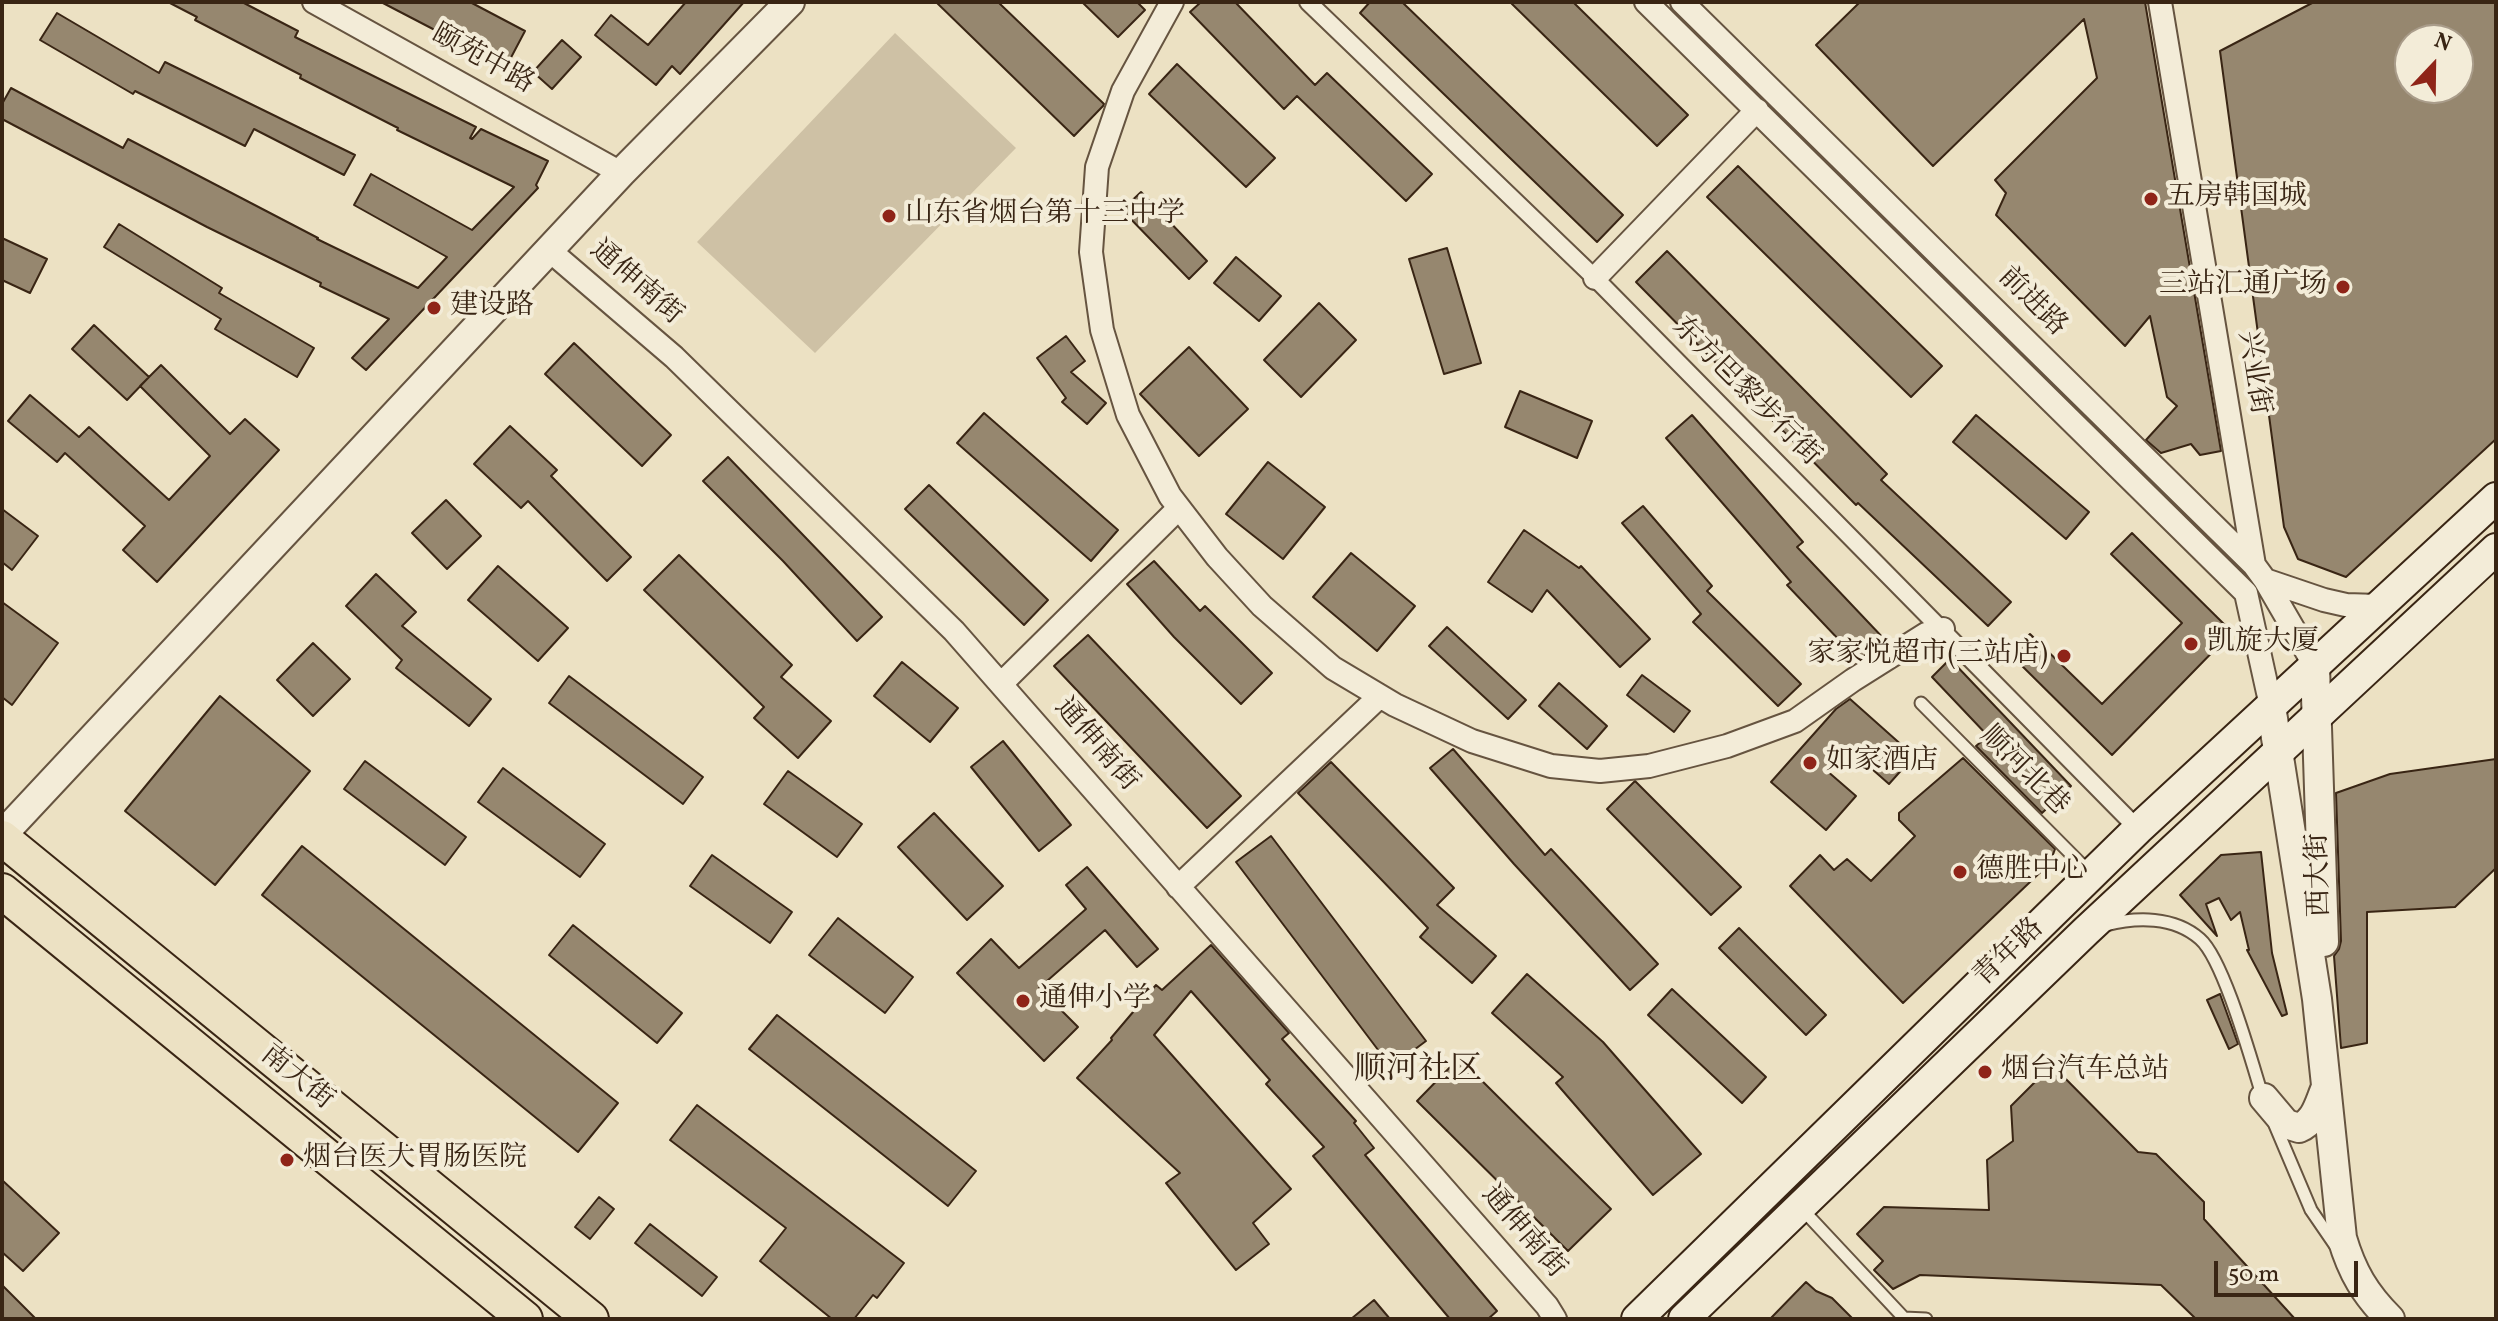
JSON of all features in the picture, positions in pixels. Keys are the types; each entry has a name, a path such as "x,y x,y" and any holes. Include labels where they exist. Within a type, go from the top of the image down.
{"main road":[{"name":"青年路","path":"1637,1319 2138,829 2496,498"},
{"name":"青年路","path":"1684,1319 2086,931 2496,549"},
{"name":"南大街","path":"2,837 591,1319"},
{"name":"南大街","path":"2,891 525,1319"}],"street":[{"name":"颐苑中路","path":"314,2 621,173"},
{"path":"2,837 621,173 790,2"},
{"path":"1172,2 1123,91 1097,167 1091,252 1102,330 1128,415 1170,496 1217,557 1262,606 1333,668 1380,696 1472,741 1551,766 1600,771 1649,766 1727,746 1795,721 1926,634 1943,629"},
{"name":"东方巴黎步行街","path":"1308,2 1595,278 2138,829"},
{"name":"前进路","path":"1646,2 2246,593 2271,706"},
{"name":"前进路","path":"1682,2 2260,572 2315,666"},
{"name":"兴业街","path":"2160,2 2260,572"},
{"path":"1595,278 1757,110"},
{"name":"通伸南街","path":"549,250 674,357 954,631 1547,1306 1555,1319"},
{"path":"1001,684 1179,508"},
{"path":"2260,572 2324,600 2346,605 2379,606"},
{"name":"西大街","path":"2315,666 2328,1084 2338,1206 2350,1266 2374,1304 2390,1319"},
{"path":"1178,887 1380,696"},
{"name":"西大街","path":"2271,706 2328,1084"},
{"path":"2264,1098 2286,1124 2299,1128 2314,1116 2328,1084"}],"lane":[{"name":"顺河北巷","path":"1921,703 2092,874"},
{"path":"2086,931 2124,920 2147,919 2168,923 2200,939 2211,952 2226,985 2264,1098 2311,1210 2350,1266"},
{"path":"1801,1208 1904,1318 1926,1319"}],"shaded area":[{"path":"895,33 1016,148 815,353 697,242"}],"building":[{"path":"168,2 242,2 298,31 295,37 476,127 470,138 481,129 548,161 536,185 538,188 366,370 352,358 389,319 2,119 2,104 11,88 123,148 128,139 317,239 418,288 447,257 354,205 371,174 472,230 514,187 397,130 195,20 197,17"},
{"path":"381,2 470,2 525,31 506,67"},
{"path":"686,2 744,2 680,74 672,66 656,85 595,35 611,15 648,45"},
{"path":"936,2 998,2 1103,106 1074,136"},
{"path":"1082,2 1137,2 1145,10 1118,37"},
{"path":"1201,2 1235,2 1315,85 1327,73 1432,174 1406,201 1297,96 1284,109 1190,12"},
{"path":"1370,2 1402,2 1623,215 1597,242 1360,13"},
{"path":"1510,2 1573,2 1688,115 1657,146"},
{"path":"1860,2 2145,2 2221,451 2200,455 2191,444 2161,453 2146,440 2177,406 2167,397 2150,316 2125,346 1996,215 2006,193 1995,180 2097,78 2084,19 1933,166 1816,45"},
{"name":"三站汇通广场","path":"2314,2 2496,2 2496,439 2346,577 2298,559 2284,527 2220,51"},
{"path":"57,13 159,73 165,62 355,155 344,175 254,129 245,146 135,91 133,94 40,40"},
{"path":"562,40 581,57 552,89 533,72"},
{"path":"1177,64 1275,158 1246,187 1149,94"},
{"path":"1738,166 1942,366 1911,397 1707,197"},
{"path":"1141,192 1207,261 1189,279 1122,210"},
{"path":"119,224 222,288 219,293 314,348 297,377 215,329 221,319 104,247"},
{"path":"2,238 47,259 30,293 2,280"},
{"path":"1447,248 1481,363 1444,374 1409,259"},
{"path":"1667,251 1887,474 1881,480 2011,602 1988,626 1858,503 1856,505 1636,282"},
{"path":"1236,257 1281,296 1259,321 1214,283"},
{"path":"1319,303 1356,340 1301,397 1264,360"},
{"path":"94,325 149,377 127,400 72,349"},
{"path":"1066,336 1085,361 1071,372 1106,403 1087,424 1062,402 1066,398 1037,358"},
{"path":"574,343 671,435 642,466 545,374"},
{"path":"1189,347 1248,409 1199,456 1140,394"},
{"path":"161,365 230,434 245,419 279,450 157,582 123,550 145,526 65,453 57,462 8,421 30,395 79,437 89,427 169,500 210,456 140,386"},
{"path":"1520,391 1592,421 1577,458 1505,427"},
{"path":"984,413 1118,530 1091,561 957,443"},
{"path":"1692,415 1803,542 1797,547 1886,641 1881,646 1858,660 1787,585 1791,582 1666,438"},
{"path":"1976,415 2089,512 2066,539 1953,442"},
{"path":"510,426 557,470 551,476 631,557 607,581 528,501 521,508 474,464"},
{"path":"728,457 882,617 857,641 703,481"},
{"path":"1268,462 1325,507 1283,559 1226,514"},
{"path":"929,485 1048,600 1024,625 905,509"},
{"path":"446,500 481,536 447,569 412,533"},
{"path":"1643,506 1712,586 1707,591 1801,684 1778,706 1693,622 1701,614 1622,523"},
{"path":"2,509 38,536 12,570 2,562"},
{"path":"1524,530 1579,568 1581,566 1650,639 1620,667 1547,590 1532,612 1488,582"},
{"name":"凯旋大厦","path":"2132,533 2232,632 2112,755 2010,654 2030,634 2102,704 2182,623 2111,554"},
{"path":"1351,553 1415,606 1377,651 1313,597"},
{"path":"679,555 792,665 781,677 831,721 798,758 754,718 764,707 644,590"},
{"path":"1154,561 1200,611 1205,606 1272,673 1241,704 1174,637 1127,584"},
{"path":"498,566 568,628 538,661 468,600"},
{"path":"376,574 416,612 402,626 491,699 469,726 396,668 402,660 346,606"},
{"path":"2,602 58,643 12,705 2,697"},
{"path":"1447,627 1526,700 1508,719 1429,646"},
{"path":"1088,635 1241,796 1207,828 1054,666"},
{"path":"313,643 350,679 313,716 277,680"},
{"path":"1950,659 2071,786 2042,813 1976,746 1988,736 1932,677"},
{"path":"902,662 958,708 930,742 874,696"},
{"path":"1642,675 1690,711 1674,732 1627,695"},
{"path":"569,676 703,777 683,804 549,703"},
{"path":"1559,683 1607,726 1587,749 1539,706"},
{"path":"220,696 310,771 215,885 125,811"},
{"name":"如家酒店","path":"1850,699 1914,756 1889,784 1847,747 1826,770 1856,796 1826,830 1771,782 1836,709"},
{"path":"1003,741 1071,825 1039,851 971,767"},
{"path":"1453,749 1545,855 1551,849 1658,964 1630,990 1430,768"},
{"name":"德胜中心","path":"1963,758 2055,849 2050,863 1903,1003 1790,886 1820,855 1834,870 1847,859 1871,881 1915,836 1899,820 1899,813"},
{"path":"2496,759 2496,868 2455,907 2367,912 2367,1043 2341,1048 2334,956 2341,941 2336,793 2390,774"},
{"path":"365,761 466,837 445,865 344,789"},
{"path":"1331,762 1454,888 1437,905 1496,956 1472,983 1420,937 1428,928 1298,793"},
{"path":"503,768 605,844 580,877 478,802"},
{"path":"788,771 862,824 837,857 764,804"},
{"path":"1635,781 1741,887 1711,915 1607,809"},
{"path":"934,813 1003,886 967,920 898,847"},
{"path":"1271,836 1426,1041 1391,1067 1236,862"},
{"path":"302,846 618,1103 578,1152 262,895"},
{"path":"2261,852 2272,953 2287,1014 2282,1016 2247,950 2240,912 2231,920 2219,898 2206,904 2217,936 2180,895 2221,855"},
{"path":"712,855 792,912 770,943 690,886"},
{"path":"1087,867 1158,949 1137,967 1105,930 1039,988 1078,1027 1044,1061 957,973 991,939 1019,968 1086,909 1066,885"},
{"path":"838,918 913,977 885,1013 809,955"},
{"path":"573,925 682,1013 657,1043 549,955"},
{"path":"1739,928 1826,1015 1806,1035 1719,948"},
{"path":"1211,945 1289,1033 1282,1039 1356,1121 1354,1123 1374,1148 1365,1155 1497,1311 1488,1319 1450,1319 1313,1156 1324,1147 1266,1084 1270,1080 1191,991 1154,1035 1291,1189 1253,1223 1269,1244 1236,1270 1166,1183 1180,1173 1077,1078 1156,985 1162,990"},
{"path":"1527,974 1603,1042 1701,1154 1653,1195 1556,1083 1563,1077 1492,1013"},
{"path":"1672,989 1766,1077 1742,1103 1648,1015"},
{"path":"2220,994 2238,1044 2229,1049 2207,1000"},
{"path":"777,1015 976,1171 948,1206 749,1049"},
{"path":"1459,1058 1611,1209 1568,1251 1417,1101"},
{"path":"2052,1065 2138,1152 2156,1154 2204,1202 2204,1219 2295,1319 2196,1319 2161,1285 1920,1275 1893,1289 1874,1270 1883,1261 1857,1234 1884,1207 1989,1210 1987,1160 2013,1141 2011,1106"},
{"path":"697,1105 904,1263 877,1298 873,1295 854,1319 832,1319 760,1261 786,1228 670,1140"},
{"path":"2,1180 59,1233 23,1271 2,1252"},
{"path":"599,1197 614,1209 590,1239 575,1227"},
{"path":"650,1224 717,1277 702,1296 635,1243"},
{"path":"1806,1282 1816,1291 1832,1298 1853,1319 1770,1319"},
{"path":"2,1285 36,1319 2,1319"},
{"path":"1374,1300 1390,1319 1351,1319"}],"place":[{"name":"五房韩国城","path":"2151,199"},
{"name":"山东省烟台第十三中学","path":"889,216"},
{"name":"三站汇通广场","path":"2343,287"},
{"name":"建设路","path":"434,308"},
{"name":"凯旋大厦","path":"2191,644"},
{"name":"家家悦超市(三站店)","path":"2064,656"},
{"name":"如家酒店","path":"1810,763"},
{"name":"德胜中心","path":"1960,872"},
{"name":"通伸小学","path":"1023,1001"},
{"name":"烟台汽车总站","path":"1985,1072"},
{"name":"烟台医大胃肠医院","path":"287,1160"}],"district":[{"name":"顺河社区","path":"1418,1072"}]}
